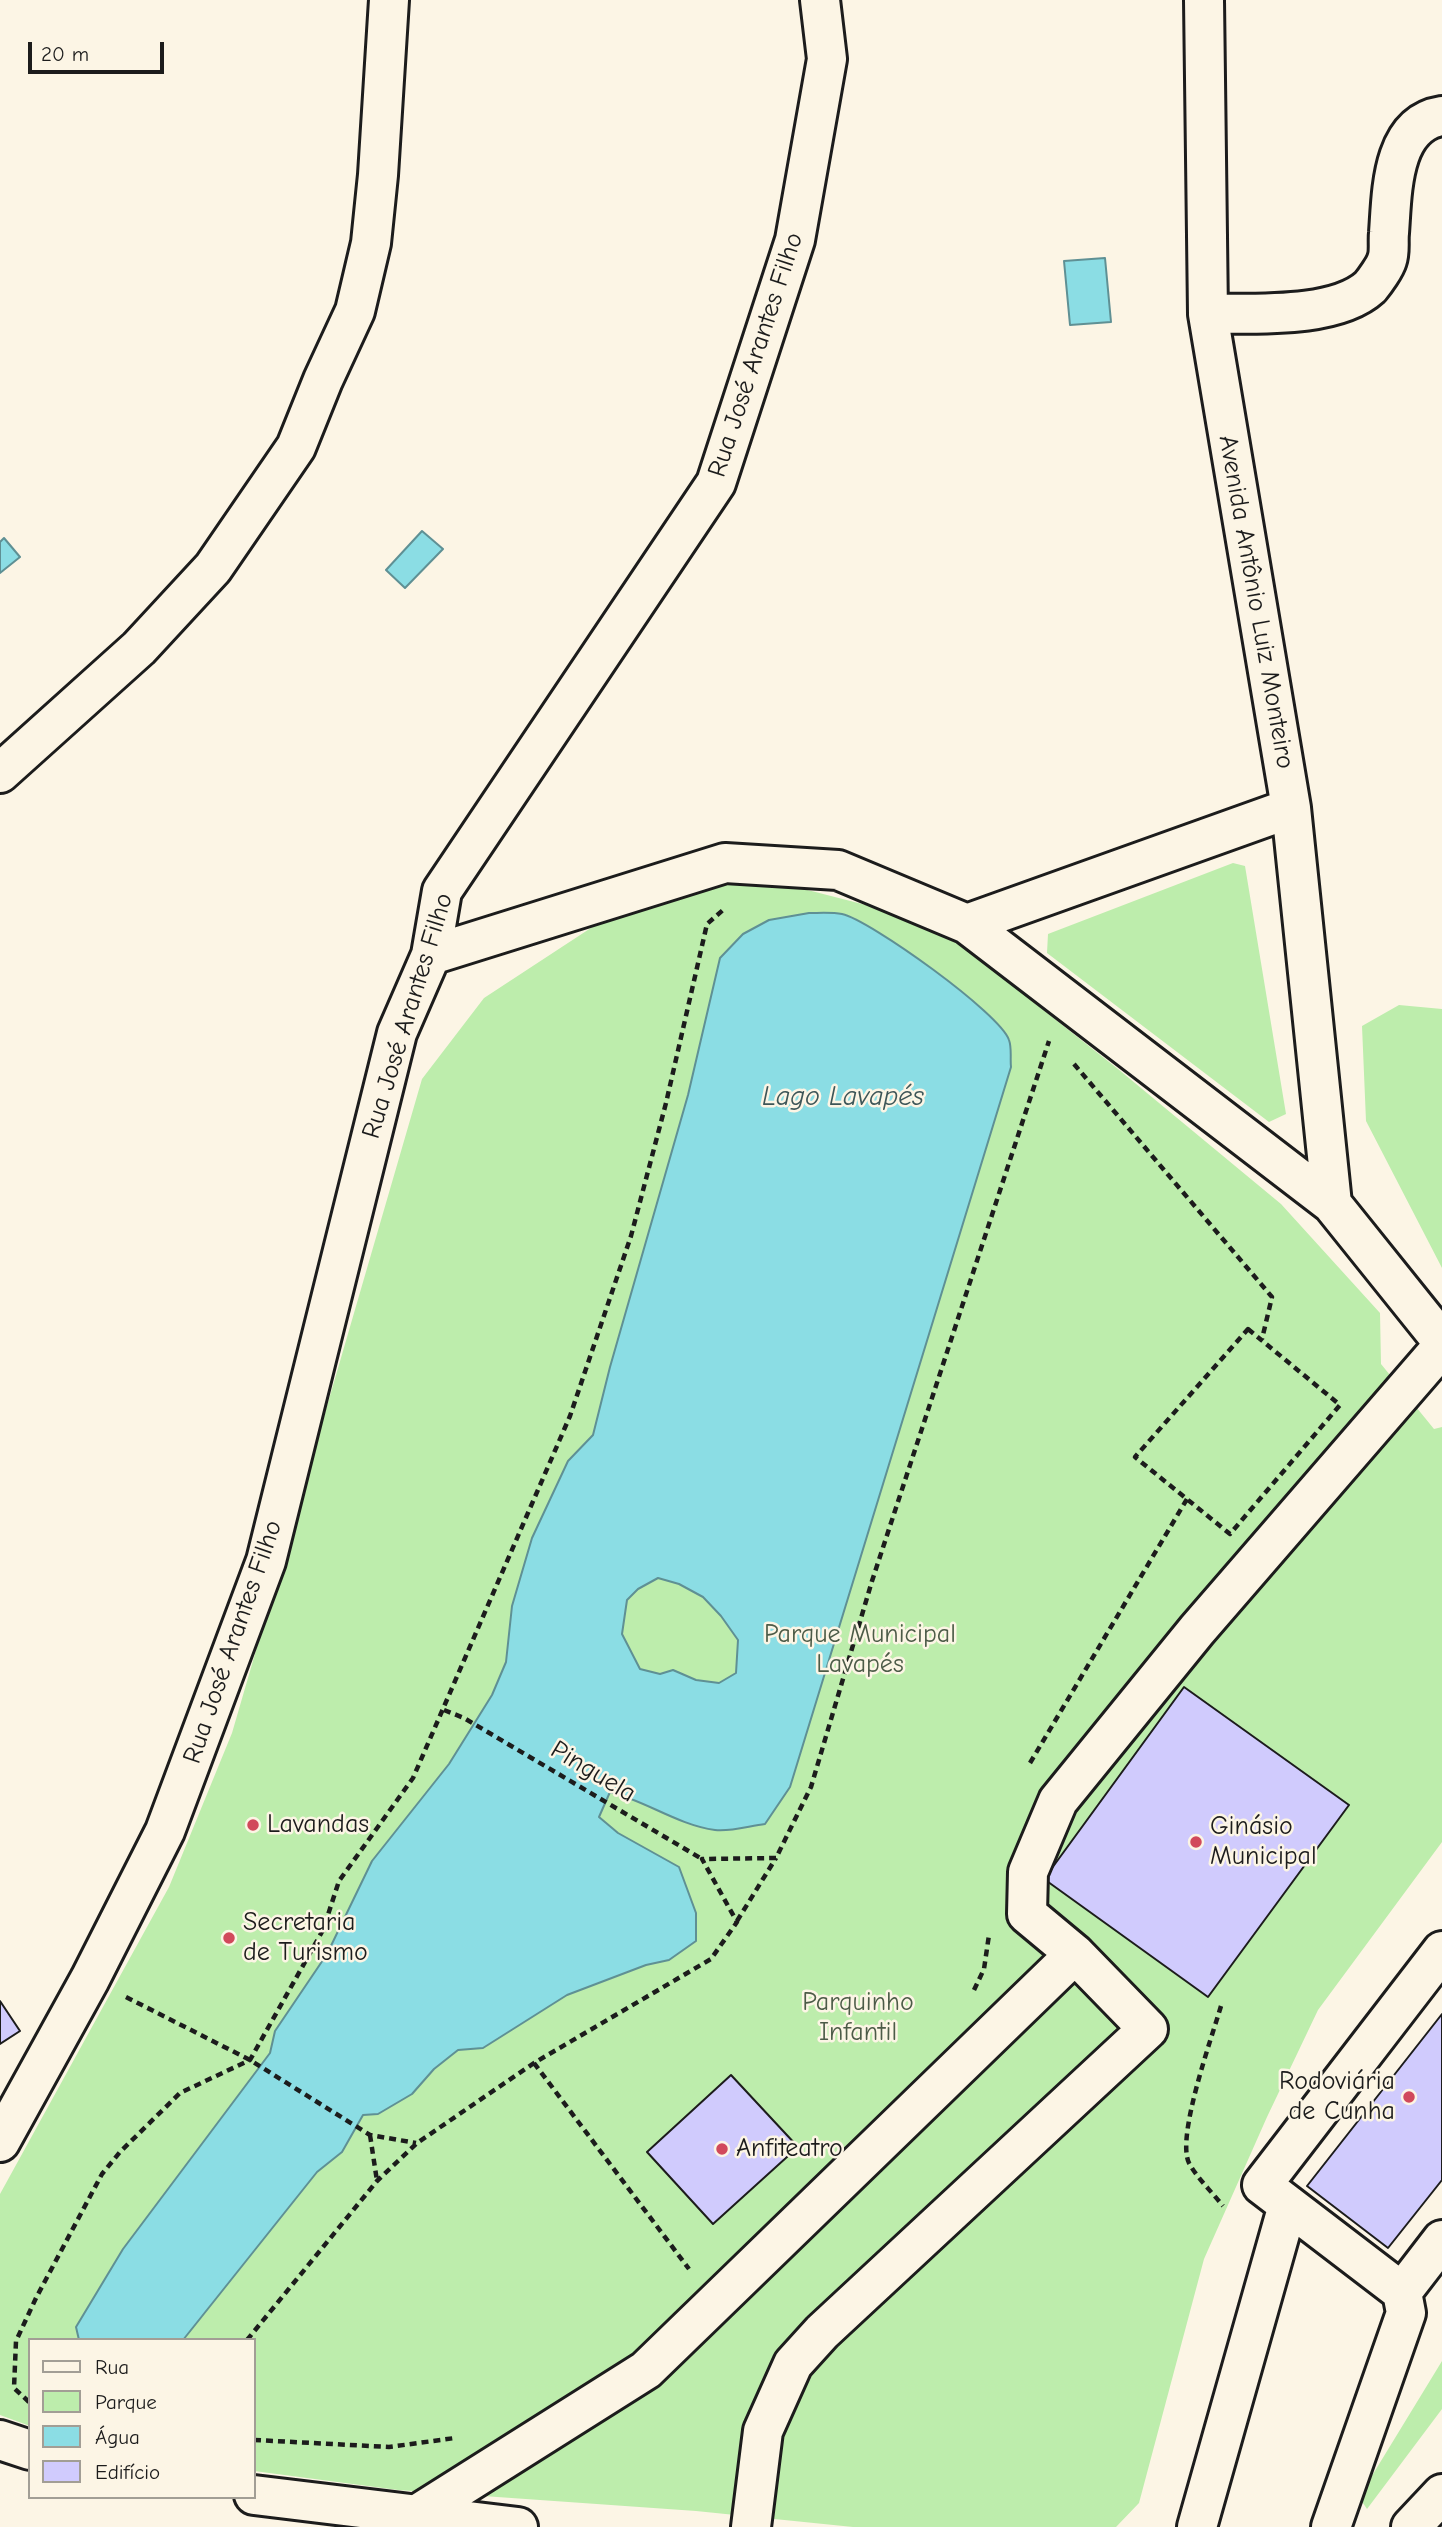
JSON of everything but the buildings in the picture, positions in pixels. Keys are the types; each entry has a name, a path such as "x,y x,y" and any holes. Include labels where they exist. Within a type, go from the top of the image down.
{"street":[{"path":"0,773 139,648 203,578 264,496 296,447 355,311 371,243 389,0"},
{"name":"Rua José Arantes Filho","path":"0,2142 90,1979 166,1831 266,1561 397,1033 431,955 442,891 716,483 795,240 827,59 820,0"},
{"name":"Avenida Antônio Luiz Monteiro","path":"1204,0 1208,314 1291,808 1332,1204"},
{"path":"1208,314 1318,310 1350,299 1370,287 1387,260 1397,159 1409,134 1428,118 1442,116"},
{"path":"967,924 1291,808"},
{"path":"431,955 725,863 838,870 967,924 1332,1204 1442,1341"},
{"path":"751,2527 763,2431 793,2364 822,2332 1148,2029 1075,1954 1027,1914 1028,1872 1058,1801 1197,1630 1442,1347"},
{"path":"1331,2527 1406,2313 1402,2292 1262,2185 1442,1951"},
{"path":"416,2515 646,2370 1075,1954"},
{"path":"1197,2527 1288,2205"},
{"path":"1402,2292 1442,2240"},
{"path":"0,2440 28,2449"},
{"path":"1411,2527 1442,2494"},
{"path":"256,2495 518,2527"}],"path":[{"path":"28,2401 15,2388 16,2341 102,2174 120,2152 180,2093 250,2060 323,1930 339,1881 412,1778 444,1710 570,1416 631,1236 666,1103 706,924 724,909"},
{"path":"249,2338 377,2181 417,2143 534,2063 711,1959 737,1922 776,1858 811,1787 872,1581 1051,1037 1059,1047"},
{"path":"1068,1057 1272,1297 1262,1339"},
{"path":"1248,1329 1340,1405 1230,1534 1187,1500 1135,1457 1248,1329"},
{"path":"1029,1768 1033,1756 1187,1500"},
{"name":"Pinguela","path":"444,1710 464,1718 702,1859"},
{"path":"737,1922 702,1859 776,1858"},
{"path":"972,1992 984,1969 991,1923"},
{"path":"90,1979 250,2060 370,2135 417,2143"},
{"path":"1221,2006 1198,2083 1186,2136 1188,2162 1231,2216"},
{"path":"534,2063 693,2275"},
{"path":"370,2135 377,2181"},
{"path":"256,2440 389,2447 458,2438"}],"green space":[{"path":"1233,863 1245,866 1286,1114 1269,1122 1047,953 1048,934"},
{"name":"Parque Municipal Lavapés","path":"728,881 796,887 932,922 1118,1069 1281,1204 1380,1313 1381,1364 1434,1429 1442,1427 1442,1842 1318,2010 1267,2117 1204,2259 1139,2503 1116,2527 853,2527 696,2511 398,2490 256,2471 256,2338 28,2338 28,2425 0,2415 0,2194 169,1887 232,1733 422,1079 484,998 600,922"},
{"path":"1399,1005 1442,1009 1442,1268 1366,1121 1362,1026"},
{"path":"1442,2361 1442,2409 1367,2509 1359,2497"}],"water":[{"path":"1105,258 1111,322 1070,325 1064,261"},
{"path":"422,531 443,549 405,588 386,570"},
{"path":"4,538 20,557 0,573 0,542"},
{"name":"Lago Lavapés","path":"809,913 842,914 857,920 905,950 960,990 1001,1027 1009,1040 1011,1050 1011,1067 790,1787 765,1824 733,1830 688,1823 610,1792 599,1817 618,1833 679,1867 696,1913 696,1941 669,1960 646,1965 567,1995 483,2048 458,2050 434,2069 412,2094 378,2114 363,2115 342,2152 317,2172 185,2338 79,2338 76,2327 123,2249 270,2053 275,2031 327,1954 372,1861 449,1764 492,1695 506,1662 512,1606 532,1538 568,1461 593,1435 688,1095 720,958 743,934 769,920","holes":["658,1578 679,1584 703,1597 738,1640 736,1673 719,1683 696,1680 673,1670 660,1674 640,1669 622,1634 627,1600 638,1589"]}],"place":[{"name":"Lavandas","path":"253,1825"},
{"name":"Ginásio Municipal","path":"1196,1842"},
{"name":"Secretaria de Turismo","path":"229,1938"},
{"name":"Rodoviária de Cunha","path":"1409,2097"},
{"name":"Anfiteatro","path":"722,2149"}],"park label":[{"name":"Parquinho Infantil","path":"858,2018"}]}
